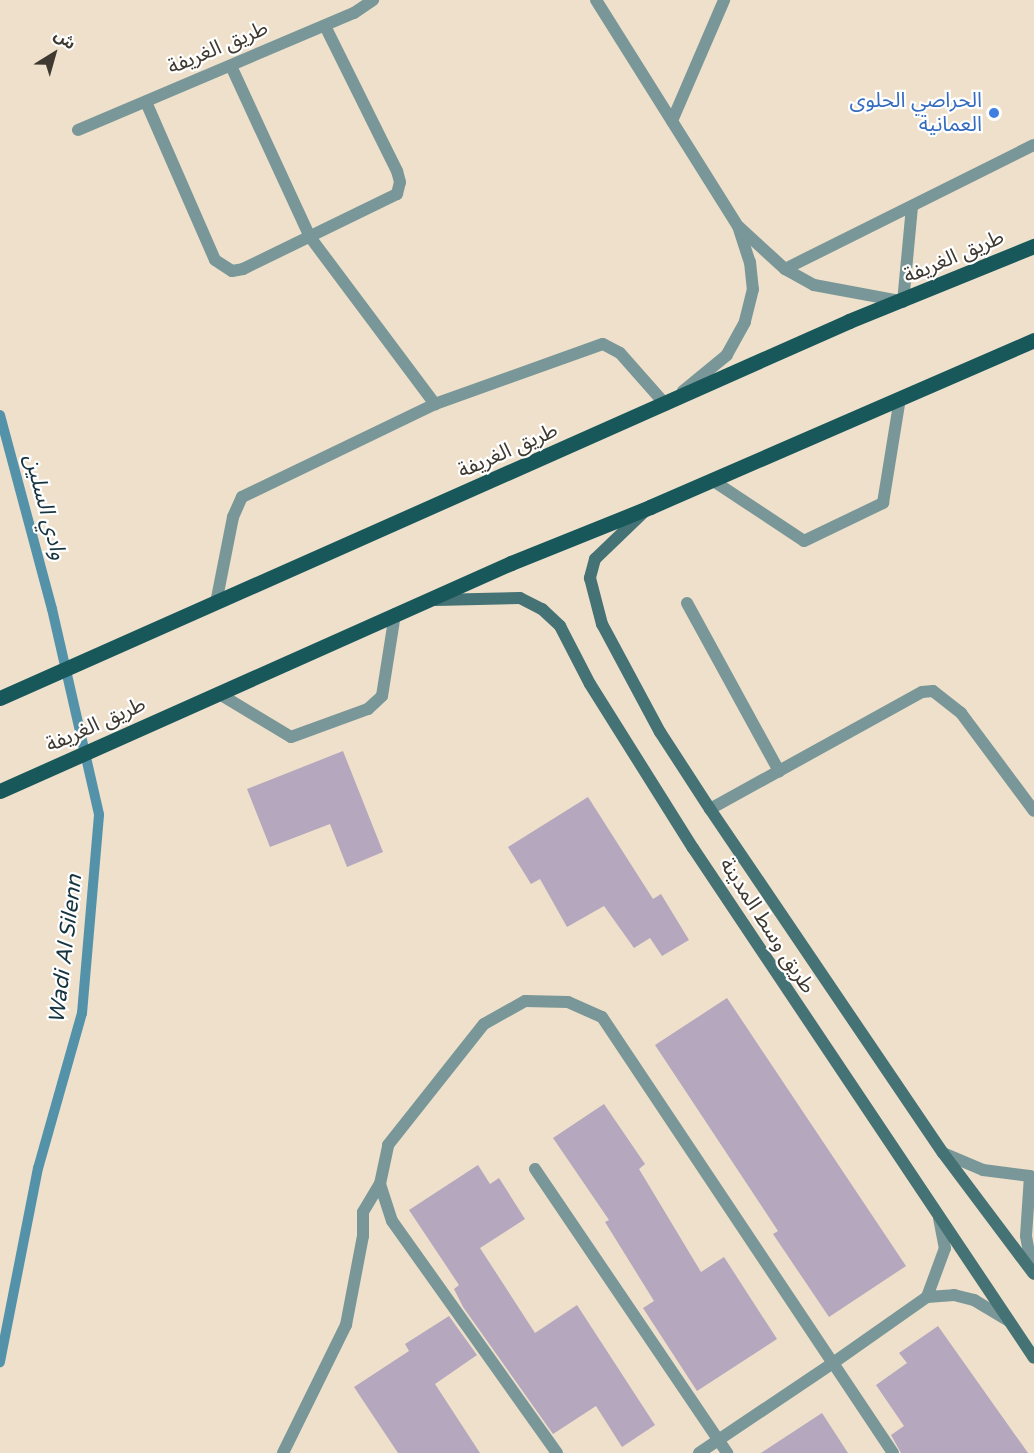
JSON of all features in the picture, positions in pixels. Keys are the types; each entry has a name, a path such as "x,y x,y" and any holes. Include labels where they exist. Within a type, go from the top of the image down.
{"main road":[{"name":"طريق الغريفة","path":"0,698 666,405 849,321 903,302 1034,246"},
{"name":"طريق الغريفة","path":"0,790 426,600 650,507 1034,340"},
{"name":"طريق وسط المدينة","path":"650,507 595,559 590,578 602,624 621,662 660,732 710,809 943,1153 1033,1272"},
{"name":"طريق وسط المدينة","path":"426,600 475,596 520,598 542,609 560,626 590,684 693,848 1034,1358"}],"street":[{"name":"طريق الغريفة","path":"78,130 325,26 373,0"},
{"path":"672,121 724,0"},
{"path":"216,603 233,517 242,497 435,404 603,344 620,353 666,405 727,355 745,322 753,289 750,262 738,226 596,1"},
{"path":"146,102 215,260 222,267 243,269 387,201 397,194 400,182 325,26"},
{"path":"231,66 310,237 435,404"},
{"path":"784,269 1034,145"},
{"path":"738,226 784,269 814,285 903,302 912,206"},
{"path":"712,480 804,541 883,503 900,398"},
{"path":"687,603 779,771"},
{"path":"219,693 291,737 368,709 381,696 395,614"},
{"path":"710,809 922,692 933,691 961,713 1034,811"},
{"path":"283,1453 346,1325 363,1236 363,1212 380,1184 388,1145 484,1024 525,1001 568,1002 602,1017 621,1042 893,1453"},
{"path":"943,1153 983,1170 1032,1174 1026,1236 1033,1272"},
{"path":"535,1168 727,1453"},
{"path":"380,1184 392,1221 557,1453"},
{"path":"927,1297 945,1248 939,1218"},
{"path":"699,1453 927,1297 954,1295 974,1300 1009,1322"}],"building":[{"path":"343,751 383,852 347,867 330,824 270,847 247,789"},
{"path":"588,797 653,899 661,894 689,940 662,956 650,938 634,948 604,906 567,927 540,879 531,884 508,847"},
{"path":"727,998 906,1266 829,1317 773,1234 778,1231 655,1045"},
{"path":"604,1104 645,1164 639,1169 701,1272 724,1257 777,1339 697,1391 643,1308 654,1301 605,1222 609,1220 553,1138"},
{"path":"478,1165 490,1184 499,1178 525,1219 480,1248 535,1333 577,1305 655,1425 622,1447 596,1406 553,1434 463,1307 454,1289 459,1285 409,1210"},
{"path":"449,1316 477,1355 435,1384 480,1453 398,1453 354,1387 409,1351 405,1344"},
{"path":"938,1326 1028,1453 901,1453 891,1435 904,1426 876,1385 907,1363 899,1353"},
{"path":"822,1413 848,1453 761,1453"}],"waterway":[{"name":"Wadi Al Silenn","path":"0,415 52,609 99,815 82,1013 38,1168 0,1362"}],"place":[{"name":"الحراصي الحلوى العمانية","path":"994,113"}],"water label":[{"name":"وادي السلين","path":"45,507"}]}
